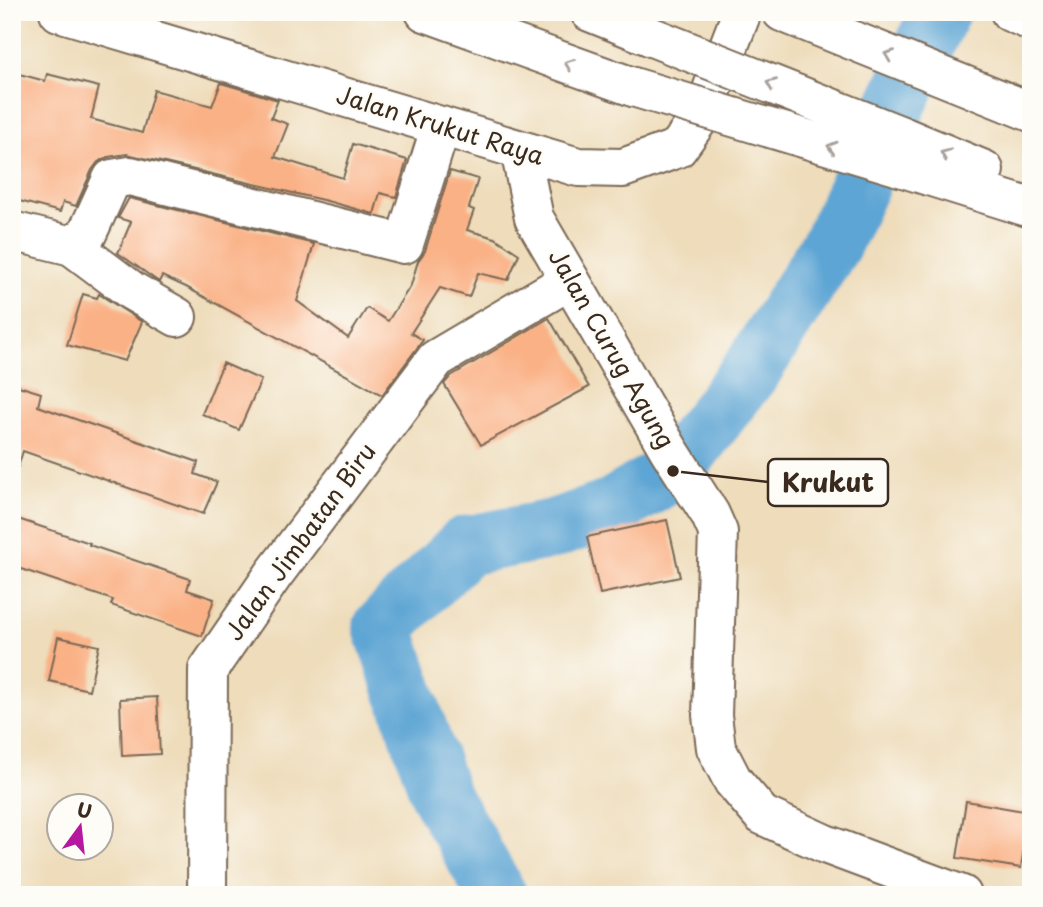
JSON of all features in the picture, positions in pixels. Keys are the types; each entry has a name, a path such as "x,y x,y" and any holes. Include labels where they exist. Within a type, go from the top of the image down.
{"main road":[{"name":"Jalan Krukut Raya","path":"59,12 578,167 623,168 677,148 703,113 742,12"},
{"path":"425,12 633,87 900,151 1031,190"},
{"path":"590,12 652,37 1031,208"},
{"path":"782,12 1031,112"},
{"path":"1010,12 1031,21"},
{"path":"72,246 87,234 113,179 130,176 404,244 440,125"},
{"name":"Jalan Curug Agung","path":"520,150 534,218 669,450 710,514 718,532 712,715 716,748 733,781 762,815 825,844 962,895"},
{"path":"12,231 72,246 132,291 177,317"},
{"name":"Jalan Jimbatan Biru","path":"207,895 208,670 274,574 436,359 570,281"}],"building":[{"path":"12,72 45,81 47,74 99,87 91,119 142,133 154,90 212,106 221,83 278,100 271,118 288,124 275,157 343,178 353,144 407,160 396,197 380,193 374,214 127,154 108,157 98,162 76,206 63,202 60,212 12,199"},
{"path":"450,171 478,179 469,208 474,210 467,230 495,238 519,254 508,280 478,273 469,297 440,288 411,333 423,340 382,395 186,287 162,276 159,282 118,253 131,222 118,218 129,198 314,244 297,301 348,338 367,308 388,321 411,285 418,261 425,251"},
{"path":"83,294 97,298 99,294 142,322 125,361 67,345"},
{"path":"549,318 589,387 481,445 444,384 451,376"},
{"path":"223,363 261,380 239,430 202,414"},
{"path":"12,384 41,393 38,406 198,462 195,474 217,482 203,514 23,451 18,467 12,467"},
{"path":"12,517 190,579 187,590 214,599 202,636 111,605 113,600 12,566"},
{"path":"667,520 680,577 600,594 587,537"},
{"path":"58,637 99,646 89,690 49,681"},
{"path":"157,697 160,754 122,756 120,699"},
{"path":"966,801 1029,812 1021,868 957,858"}],"waterway":[{"path":"497,895 440,795 383,627 465,546 553,529 609,510 673,471 753,368 832,243 940,12"}],"place":[{"name":"Krukut","path":"673,471"}]}
